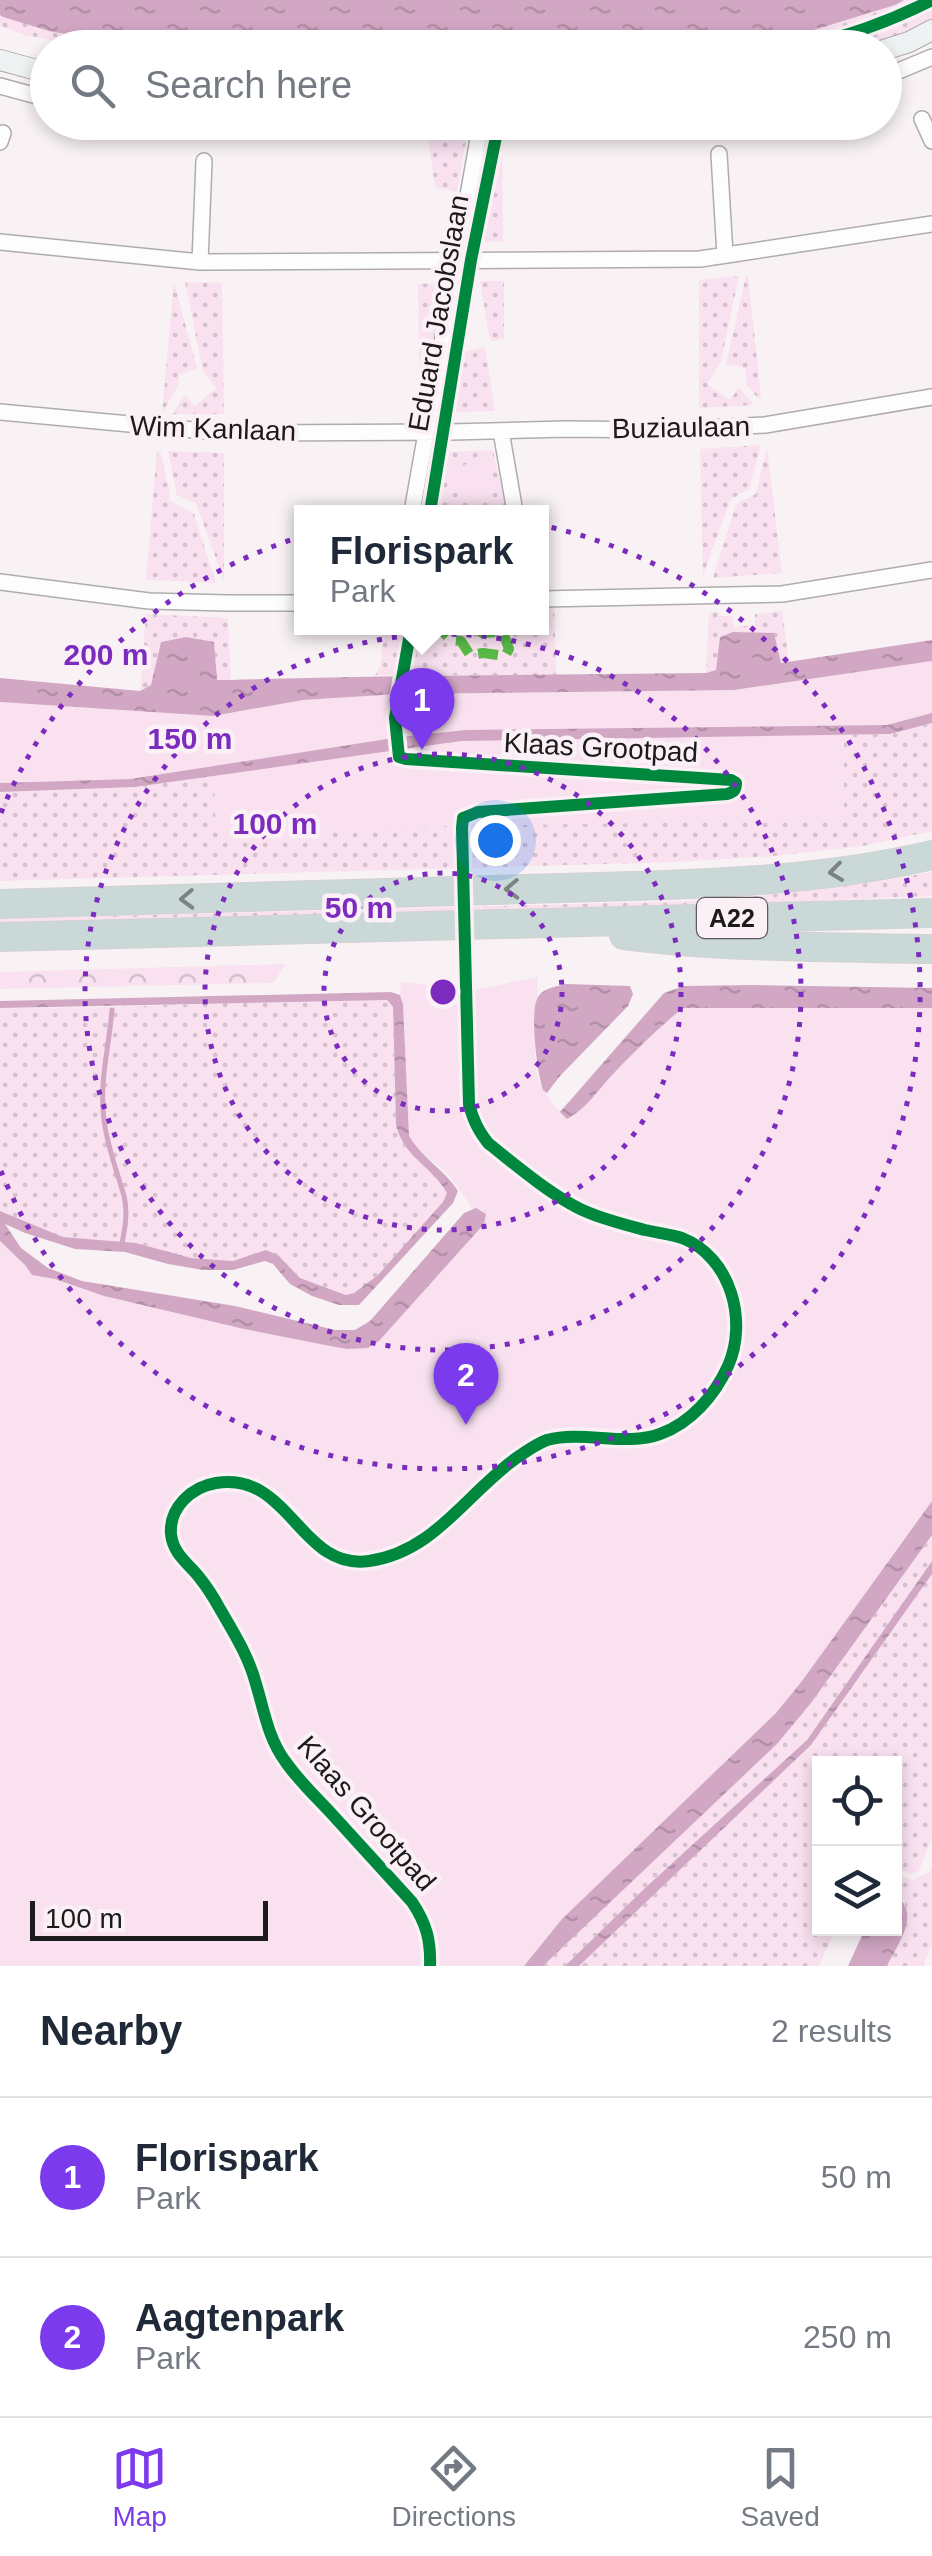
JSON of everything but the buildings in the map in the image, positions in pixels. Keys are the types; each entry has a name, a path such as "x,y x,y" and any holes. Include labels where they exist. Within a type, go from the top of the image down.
{"highway":[{"name":"A22","path":"0,904 767,880 841,872 932,854"},
{"name":"A22","path":"0,936 932,913"},
{"name":"A22","path":"533,922 680,942 932,949"}],"main road":[{"path":"902,44 932,30"},
{"path":"0,60 30,68"}],"street":[{"path":"902,70 932,57"},
{"path":"0,86 30,94"},
{"path":"922,119 932,140"},
{"name":"Eduard Jacobslaan","path":"413,505 478,140"},
{"path":"719,154 726,256"},
{"path":"200,262 204,161"},
{"path":"0,242 200,262 700,258 932,224"},
{"name":"Buziaulaan","path":"427,432 765,426 932,397"},
{"name":"Wim Kanlaan","path":"0,412 226,433 427,432"},
{"path":"501,431 513,505"},
{"path":"549,600 782,594 932,570"},
{"path":"0,582 149,600 294,602"}],"green space":[{"path":"904,0 923,0 853,29 814,30"},
{"path":"932,5 932,20 902,33 876,30"},
{"path":"0,15 46,30 30,30 30,36 0,26"},
{"path":"428,140 466,140 457,192 435,187"},
{"path":"500,140 502,140 503,242 481,242"},
{"path":"739,276 721,361 707,384 728,399 739,387 754,405 699,408 699,280"},
{"path":"746,276 761,397 758,398 745,380 745,368 726,364"},
{"path":"480,281 504,281 504,339 490,341"},
{"path":"174,282 197,368 179,375 179,384 162,413"},
{"path":"185,282 222,283 224,414 172,414 185,395 195,406 216,388 203,371"},
{"path":"442,283 420,414 418,284"},
{"path":"485,347 495,411 452,412 462,352"},
{"path":"761,445 749,489 731,499 703,575 700,449"},
{"path":"767,447 782,573 713,578 736,504 756,494"},
{"path":"493,450 505,505 436,505 444,452"},
{"path":"157,451 169,500 194,514 216,583 146,580"},
{"path":"168,451 224,453 224,581 196,503 177,495"},
{"path":"489,460 495,490 471,505 451,477 451,473 466,464"},
{"path":"549,606 554,606 556,676 407,675 414,635 549,635"},
{"path":"782,611 789,663 780,663 756,632 716,670 706,673 709,613 732,616 734,627 755,625 755,614"},
{"path":"146,614 228,618 231,680 217,680 161,642 151,685 140,691"},
{"path":"383,635 405,635 399,675 375,675 381,665"},
{"path":"932,661 932,713 888,725 844,726 844,820 216,832 213,766 130,779 0,783 0,702 213,716 303,700 399,694 734,690"},
{"path":"932,723 932,831 863,846 675,862 0,881 0,792 135,787 461,741 890,734"},
{"path":"932,872 932,896 0,923 0,919 689,901 811,891"},
{"path":"286,964 273,983 0,989 0,972"},
{"path":"538,977 538,1079 567,1119 655,1030 683,1008 932,1008 932,1501 776,1713 562,1919 524,1966 0,1966 0,1241 32,1275 104,1296 244,1329 347,1349 368,1348 379,1341 484,1224 450,1177 409,1136 401,982 474,990"},
{"path":"387,1000 393,1007 396,1125 400,1136 411,1154 447,1192 444,1202 378,1275 354,1293 346,1295 300,1278 278,1255 267,1250 233,1261 191,1258 136,1243 63,1237 0,1211 0,1008"},
{"path":"932,1535 932,1561 807,1740 565,1966 543,1966 777,1744"},
{"path":"932,1574 932,1837 919,1871 911,1874 902,1871 902,1756 812,1756 812,1936 833,1936 819,1966 579,1966 811,1745"},
{"path":"932,1867 932,1945 923,1966 887,1966 906,1925 902,1876 912,1880 930,1872"}],"water":[{"path":"0,0 904,0 814,30 46,30 0,15"},
{"path":"733,632 774,633 781,663 932,640 932,661 734,690 399,694 303,700 213,716 0,702 0,678 140,691 151,685 161,642 186,637 214,642 217,680 231,680 706,673 716,670 720,637"},
{"path":"932,713 932,723 890,734 461,741 135,787 0,792 0,783 130,779 466,730 887,725"},
{"path":"566,984 630,986 633,994 628,1006 547,1093 543,1090 537,1058 535,1007 542,992"},
{"path":"684,986 932,988 932,1008 683,1008 638,1048 580,1110 567,1119 560,1112 664,993"},
{"path":"391,992 400,995 403,1004 409,1136 458,1191 453,1203 359,1305 339,1305 312,1296 290,1284 273,1264 265,1261 233,1270 203,1270 125,1252 75,1249 5,1224 21,1248 48,1268 82,1281 235,1306 335,1330 355,1330 370,1321 464,1213 476,1208 486,1214 484,1224 379,1341 368,1348 347,1349 104,1296 32,1275 0,1241 0,1211 63,1237 136,1243 191,1258 233,1261 266,1250 278,1255 300,1278 346,1295 354,1293 378,1275 447,1193 405,1146 396,1125 393,1007 387,1000 0,1008 0,1001"},
{"path":"932,1501 932,1535 777,1744 543,1966 524,1966 562,1919 776,1713"},
{"path":"932,1561 932,1574 811,1745 579,1966 565,1966 807,1740"},
{"path":"902,1901 907,1910 902,1936"},
{"path":"862,1936 902,1936 887,1966 848,1966"}],"waterway":[{"path":"112,1010 103,1106 107,1139 125,1202 122,1243"}],"marked path":[{"path":"446,635 461,641 470,655 505,656 509,649 504,635"}],"cycle path":[{"path":"860,30 932,0"},
{"path":"431,505 471,260 495,140"},
{"name":"Klaas Grootpad","path":"410,635 395,718 399,757 736,783 727,794 478,812 463,818 462,828 469,1104 474,1120 488,1143 562,1199 609,1220 682,1238 713,1260 731,1292 736,1330 728,1366 709,1397 682,1423 647,1438 561,1437 543,1442 497,1473 431,1534 392,1556 346,1560 326,1551 279,1505 241,1483 216,1483 198,1489 183,1500 171,1525 175,1547 236,1636 279,1752 412,1902 427,1932 430,1966"}],"place":[{"name":"Florispark","path":"422,750"},
{"name":"Aagtenpark","path":"466,1425"}]}
